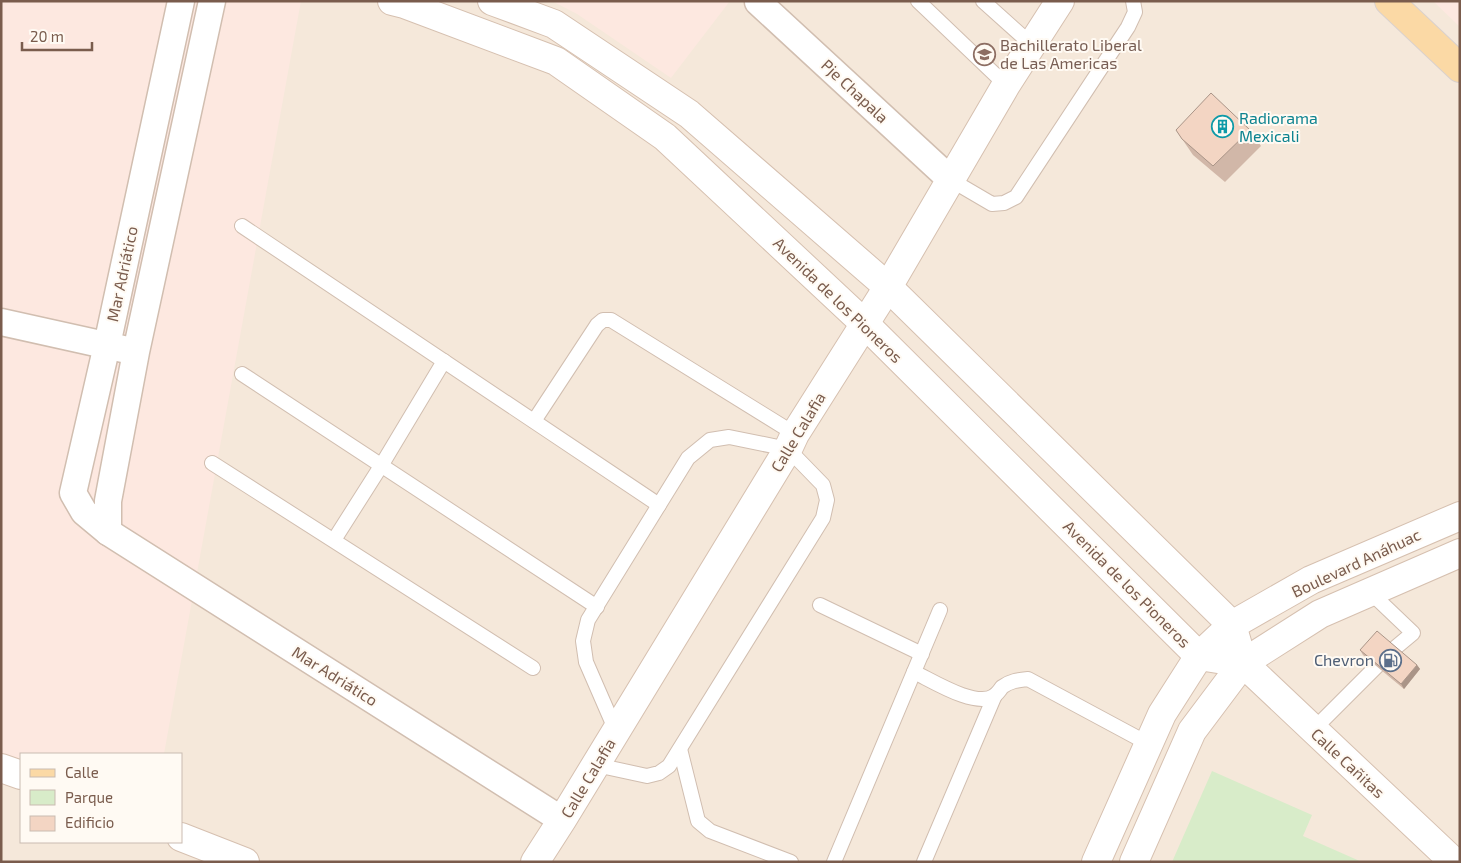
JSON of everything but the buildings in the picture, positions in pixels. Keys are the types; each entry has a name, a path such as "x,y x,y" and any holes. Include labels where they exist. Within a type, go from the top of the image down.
{"main road":[{"path":"1389,1 1460,68"}],"street":[{"name":"Mar Adriático","path":"182,1 73,493 84,512 108,532 562,820"},
{"name":"Mar Adriático","path":"108,532 108,501 136,352 212,1"},
{"name":"Avenida de los Pioneros","path":"392,1 556,61 665,137 865,324 1200,656 1243,663"},
{"path":"492,1 554,24 689,114 888,287 1232,626 1243,663"},
{"name":"Calle Calafia","path":"535,862 888,287 1006,85 1060,1"},
{"name":"Pje Chapala","path":"758,2 951,180"},
{"path":"1,322 136,352"},
{"name":"Boulevard Anáhuac","path":"1096,862 1162,714 1200,656 1232,626 1311,580 1460,516"},
{"name":"Boulevard Anáhuac","path":"1134,862 1192,731 1243,663 1320,614 1460,553"},
{"name":"Calle Cañitas","path":"1243,663 1454,862"},
{"path":"1,768 20,775"},
{"path":"182,837 245,862"}],"lane":[{"path":"918,1 1006,85"},
{"path":"983,1 1032,45"},
{"path":"951,180 992,204 1004,203 1016,197 1128,28 1135,12 1133,1"},
{"path":"242,226 659,505"},
{"path":"534,421 597,324 603,320 610,320 792,442 823,485 827,500 823,518 669,766 659,773 648,776 596,765"},
{"path":"334,540 444,361"},
{"path":"242,374 597,607"},
{"path":"616,731 586,662 583,641 588,620 688,458 710,440 729,437 792,442"},
{"path":"212,463 533,668"},
{"path":"1370,592 1413,633 1395,648"},
{"path":"820,605 922,654"},
{"path":"834,862 940,610"},
{"path":"1313,730 1377,666"},
{"path":"914,672 975,699 985,699 995,695"},
{"path":"924,862 995,695 1004,686 1016,680 1028,680 1148,744"},
{"path":"680,748 698,821 710,831 791,862"}],"shaded area":[{"path":"1,1 1460,1 1460,862 1,862"},
{"path":"1,1 301,1 164,753 20,753 20,761 1,753"},
{"path":"552,1 730,1 671,78 577,14"},
{"path":"1433,1 1460,1 1460,27"}],"green space":[{"path":"1212,771 1312,815 1303,836 1362,862 1172,862"}],"place":[{"name":"Bachillerato Liberal de Las Americas","path":"984,54"},
{"name":"Radiorama Mexicali","path":"1223,127"},
{"name":"Chevron","path":"1390,660"}]}
